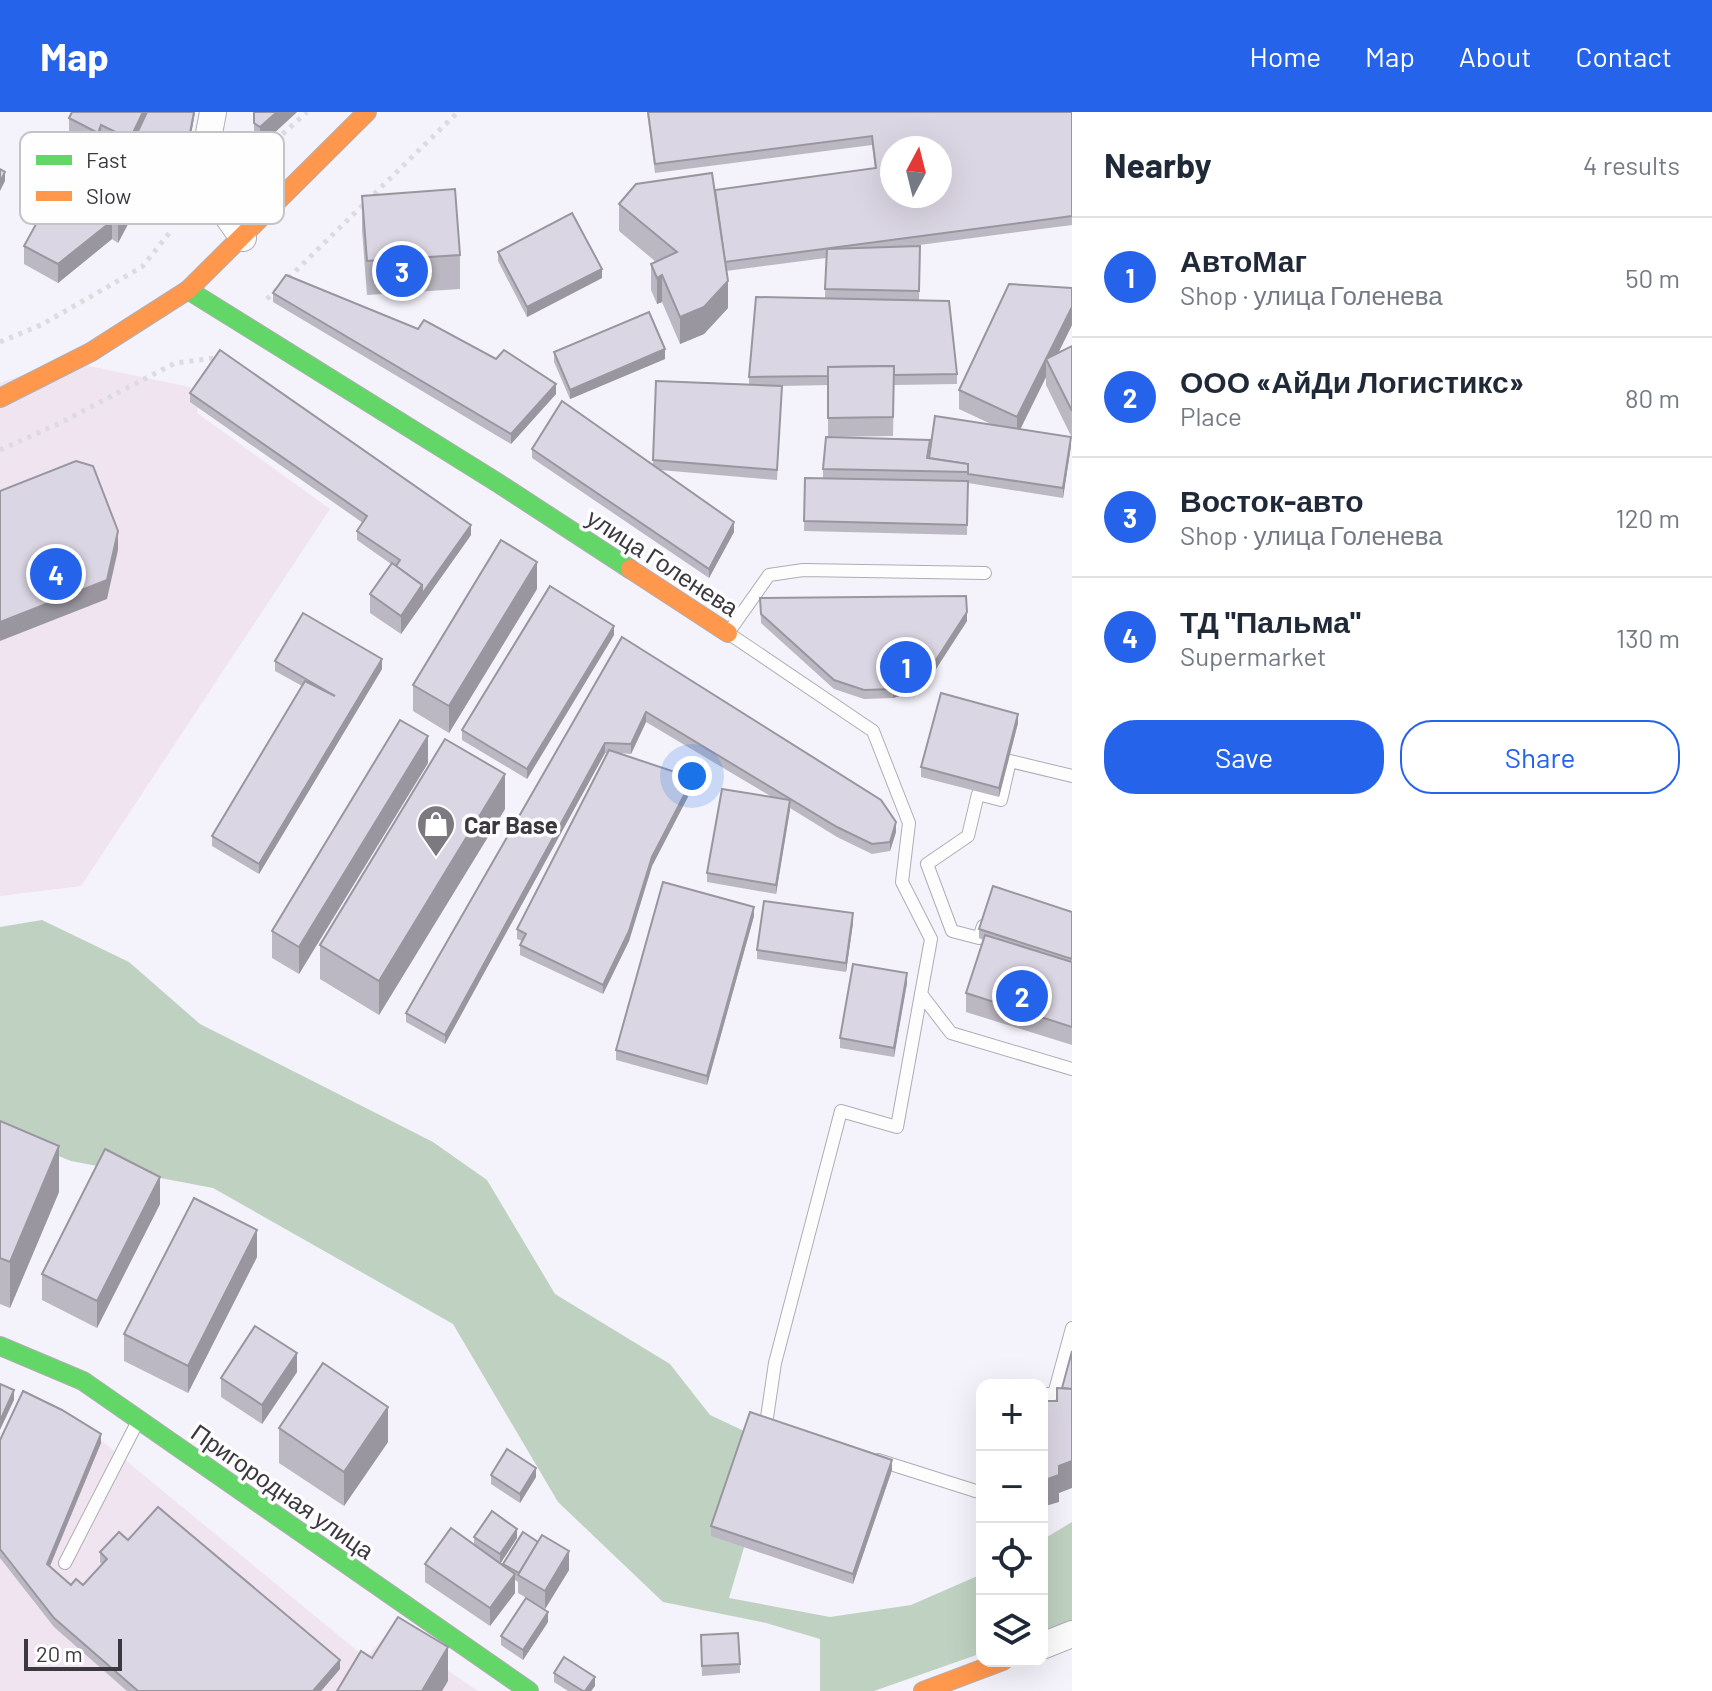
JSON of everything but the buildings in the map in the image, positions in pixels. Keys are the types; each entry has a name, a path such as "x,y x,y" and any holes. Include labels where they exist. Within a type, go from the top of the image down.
{"street":[{"path":"209,132 213,112"},
{"path":"284,196 367,112"},
{"path":"233,224 243,238"},
{"path":"0,398 91,352 188,290 257,224"},
{"name":"улица Голенева","path":"188,290 498,483 728,633"},
{"name":"Пригородная улица","path":"0,1346 83,1381 529,1691"},
{"path":"1048,1644 1072,1634"},
{"path":"923,1691 987,1667"}],"lane":[{"path":"728,633 769,575 803,570 985,573"},
{"name":"улица Голенева","path":"728,633 873,731 909,823 902,882 931,939 897,1127 841,1111 775,1363 766,1424 780,1429"},
{"path":"988,910 979,938 952,931 927,864 968,836 978,794 1001,800 1010,761 1072,776"},
{"path":"921,994 951,1033 1072,1069"},
{"path":"1048,1394 1054,1394 1072,1328"},
{"path":"65,1563 138,1420"},
{"path":"867,1457 976,1491"}],"path":[{"path":"284,133 307,112"},
{"path":"265,303 269,295 458,112"},
{"path":"0,342 41,325 142,267 171,231"},
{"path":"0,450 60,423 175,363 228,356"}],"shaded area":[{"path":"65,361 190,387 199,396 197,413 330,509 81,886 0,896 0,383"},
{"path":"68,1413 366,1658 389,1631 478,1691 0,1691 0,1535"}],"green space":[{"path":"42,920 129,962 200,1024 433,1142 487,1180 555,1294 670,1364 710,1415 759,1438 767,1470 729,1598 830,1617 911,1605 976,1577 976,1655 874,1691 820,1691 820,1639 766,1623 663,1602 558,1502 453,1324 213,1188 71,1161 0,1133 0,927"},
{"path":"1072,1522 1072,1622 1048,1631 1048,1595 1048,1536"}],"traffic: fast":[{"path":"188,290 630,569"},
{"path":"0,1346 83,1381 529,1691"}],"traffic: slow":[{"path":"284,195 367,112"},
{"path":"0,398 91,352 188,290 254,224"},
{"path":"630,569 728,633"},
{"path":"923,1691 987,1667"}],"place":[{"name":"Восток-авто","path":"402,271"},
{"name":"ТД \"Пальма\"","path":"56,574"},
{"name":"АвтоМаг","path":"906,667"},
{"name":"Car Base","path":"436,858"},
{"name":"ООО «АйДи Логистикс»","path":"1022,996"}]}
